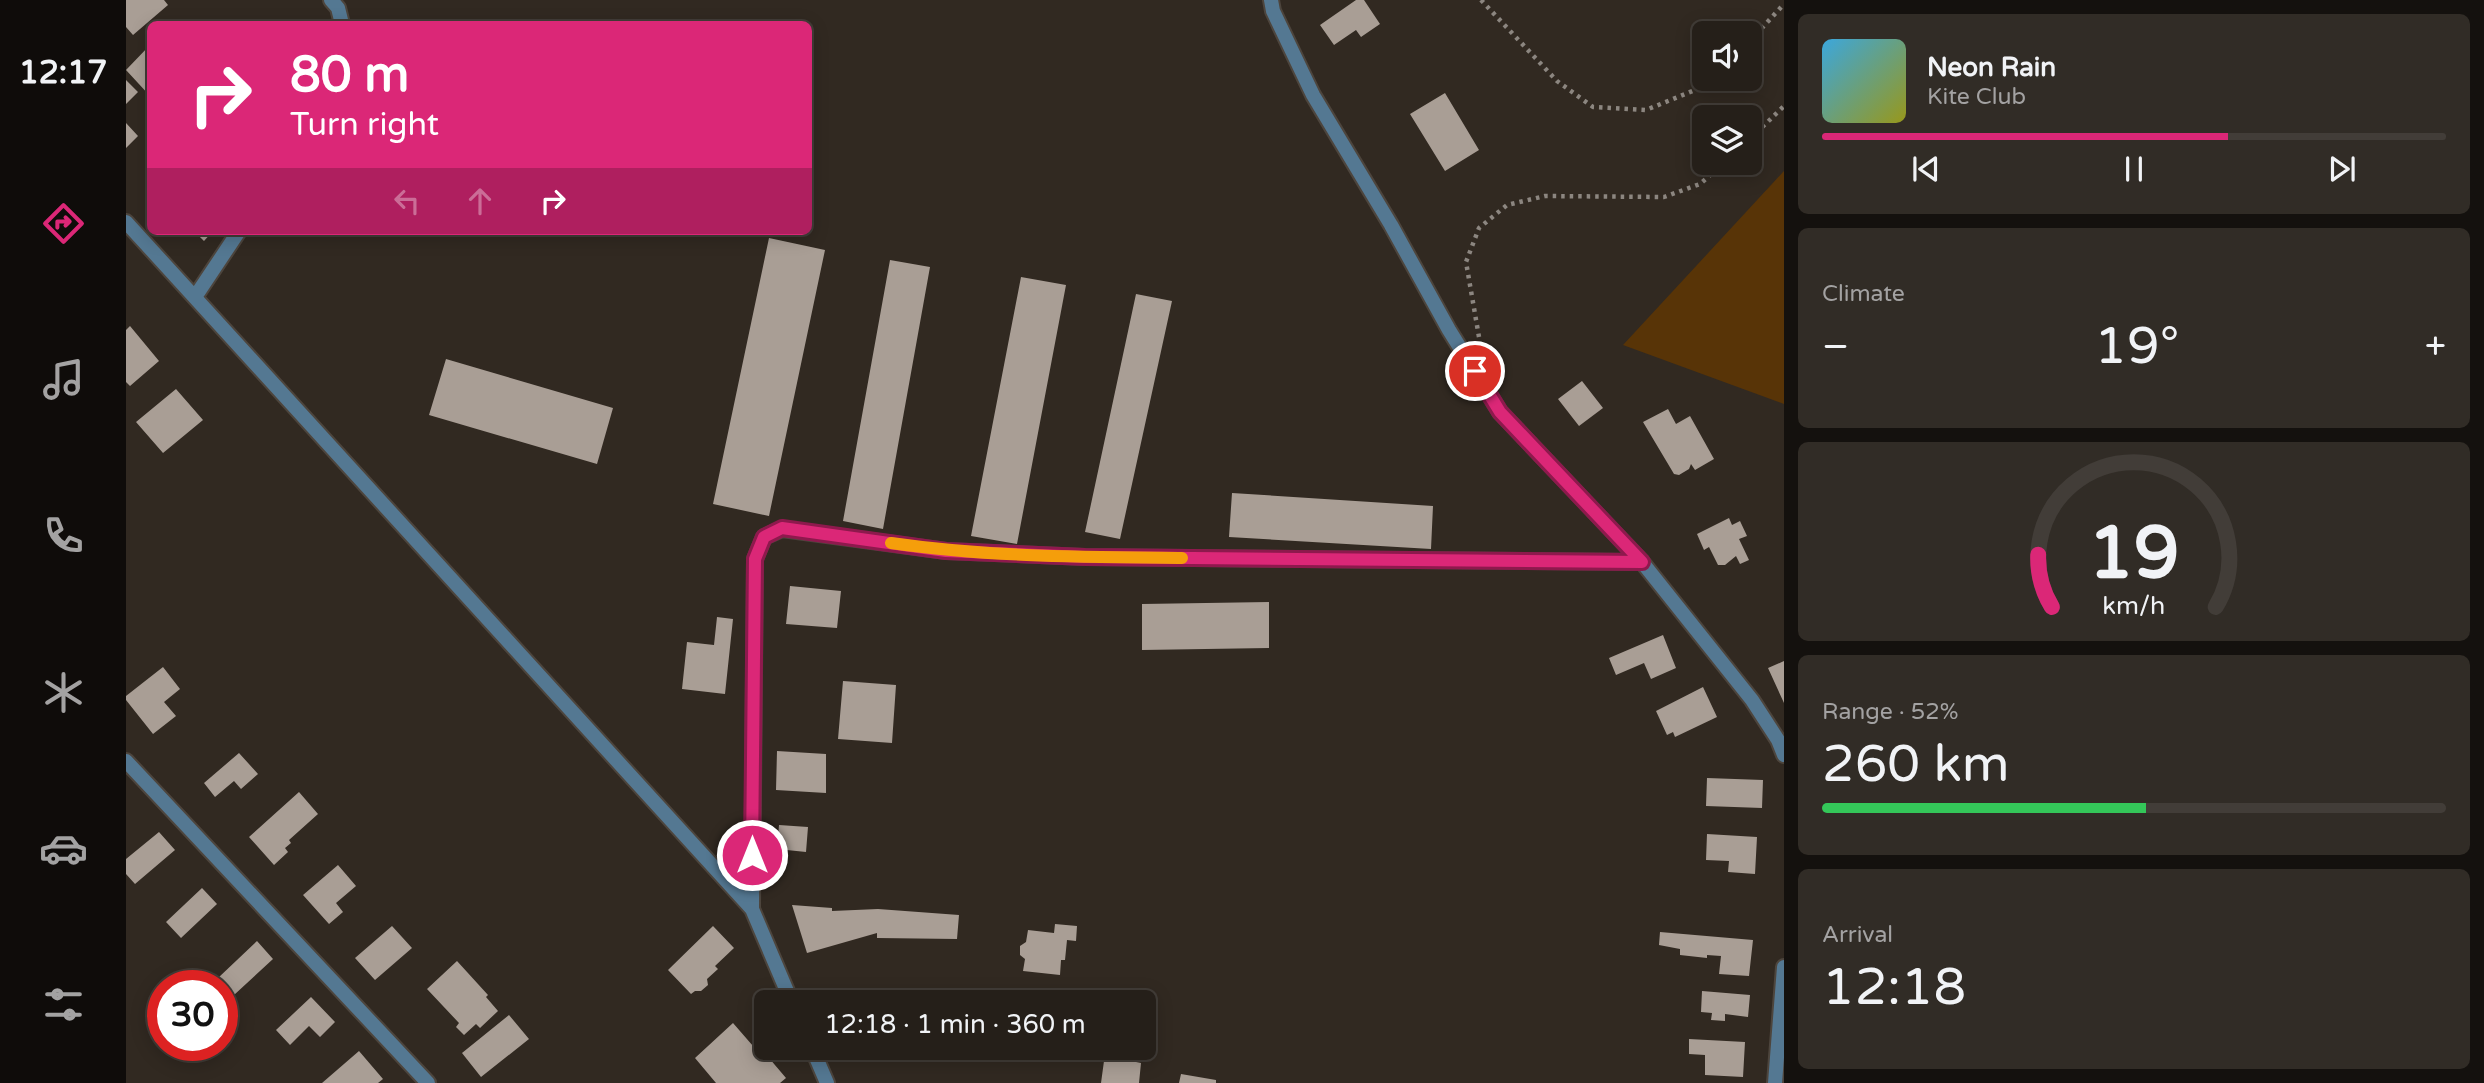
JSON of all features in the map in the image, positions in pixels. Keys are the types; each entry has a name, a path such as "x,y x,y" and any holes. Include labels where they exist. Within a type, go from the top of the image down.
{"street":[{"path":"331,0 338,8 341,21"},
{"path":"1271,0 1273,11 1313,94 1391,225 1449,330 1500,412 1642,562 1752,699 1778,740 1784,755"},
{"path":"126,222 752,909 786,990"},
{"path":"195,298 236,235"},
{"path":"752,909 755,559 764,537 782,528 946,551 1085,557 1642,562"},
{"path":"126,761 428,1083"},
{"path":"1775,1083 1784,967"},
{"path":"817,1060 828,1083"}],"path":[{"path":"1481,0 1557,81 1593,107 1646,110 1693,91"},
{"path":"1762,28 1784,4"},
{"path":"1762,127 1784,106"},
{"path":"1483,349 1466,262 1479,228 1507,205 1545,196 1664,197 1700,184 1710,175"}],"shaded area":[{"path":"1784,171 1784,404 1623,345"}],"building":[{"path":"126,0 164,0 168,5 133,35 126,27"},
{"path":"1356,0 1364,0 1380,24 1361,37 1356,30 1334,45 1320,25"},
{"path":"147,48 147,93 126,70"},
{"path":"126,80 138,92 126,104"},
{"path":"1445,93 1479,150 1445,171 1410,114"},
{"path":"126,123 138,136 126,148"},
{"path":"198,235 209,235 204,241"},
{"path":"769,238 825,250 769,516 713,504"},
{"path":"890,260 930,267 883,529 843,521"},
{"path":"1021,277 1066,285 1017,544 971,536"},
{"path":"1136,294 1172,301 1120,539 1085,532"},
{"path":"130,326 159,361 130,386 126,382 126,330"},
{"path":"446,359 613,408 597,464 429,415"},
{"path":"1582,381 1603,408 1579,426 1558,399"},
{"path":"176,389 203,420 163,453 136,422"},
{"path":"1668,409 1676,424 1690,416 1714,459 1695,470 1691,464 1689,469 1679,475 1674,474 1643,422"},
{"path":"1232,493 1433,506 1431,549 1229,537"},
{"path":"1729,518 1732,525 1740,521 1747,536 1739,539 1749,560 1740,564 1736,556 1725,565 1718,565 1709,547 1704,550 1697,534"},
{"path":"790,586 841,591 837,628 786,624"},
{"path":"1269,602 1269,648 1142,650 1142,604"},
{"path":"717,617 733,619 725,694 682,689 687,642 714,645"},
{"path":"1663,635 1676,668 1651,679 1644,663 1616,675 1609,658"},
{"path":"1784,661 1784,703 1768,668"},
{"path":"163,667 180,689 164,702 176,716 153,734 126,700 126,696"},
{"path":"843,681 896,685 892,743 838,739"},
{"path":"1703,687 1717,717 1675,737 1673,732 1667,735 1656,711"},
{"path":"777,751 826,754 826,793 776,790"},
{"path":"239,753 258,774 241,789 234,781 215,797 204,783"},
{"path":"1707,778 1763,780 1762,808 1706,806"},
{"path":"299,792 318,814 289,840 291,843 285,848 288,852 274,865 249,837"},
{"path":"779,825 808,827 806,852 777,849"},
{"path":"159,832 175,850 135,884 126,874 126,859"},
{"path":"1707,834 1757,837 1755,874 1728,872 1729,861 1706,860"},
{"path":"338,865 356,886 336,903 343,912 329,924 303,895"},
{"path":"202,888 217,904 181,938 166,922"},
{"path":"792,905 832,908 832,911 878,909 959,915 957,939 877,938 877,933 807,953"},
{"path":"1055,924 1077,926 1076,941 1067,940 1060,975 1023,971 1025,959 1020,955 1020,946 1026,942 1028,930 1054,933"},
{"path":"392,926 412,948 375,980 355,958"},
{"path":"713,926 734,948 715,966 718,969 707,979 708,985 691,994 668,970"},
{"path":"1660,932 1753,940 1749,976 1719,974 1721,956 1707,955 1707,958 1680,955 1680,949 1659,945"},
{"path":"257,941 273,959 238,991 238,970 226,970"},
{"path":"457,961 488,995 486,997 498,1011 480,1028 476,1024 464,1035 456,1027 459,1023 427,989"},
{"path":"1702,991 1750,995 1748,1017 1725,1014 1725,1021 1711,1020 1712,1013 1701,1012"},
{"path":"311,997 335,1022 320,1037 309,1026 290,1045 276,1030"},
{"path":"509,1015 529,1039 481,1077 462,1053"},
{"path":"733,1023 754,1046 754,1060 771,1060 786,1078 780,1083 716,1083 695,1058"},
{"path":"1689,1039 1745,1042 1743,1077 1705,1075 1705,1055 1689,1054"},
{"path":"359,1051 383,1079 378,1083 322,1083"},
{"path":"1098,1060 1131,1060 1141,1063 1139,1083 1101,1083 1104,1061"},
{"path":"1181,1074 1216,1080 1216,1083 1179,1083"}],"slow traffic":[{"path":"891,543 946,551 1182,558"}],"route":[{"path":"752,855 755,559 764,537 782,528 946,551 1085,557 1642,562 1500,412 1475,371"}]}
